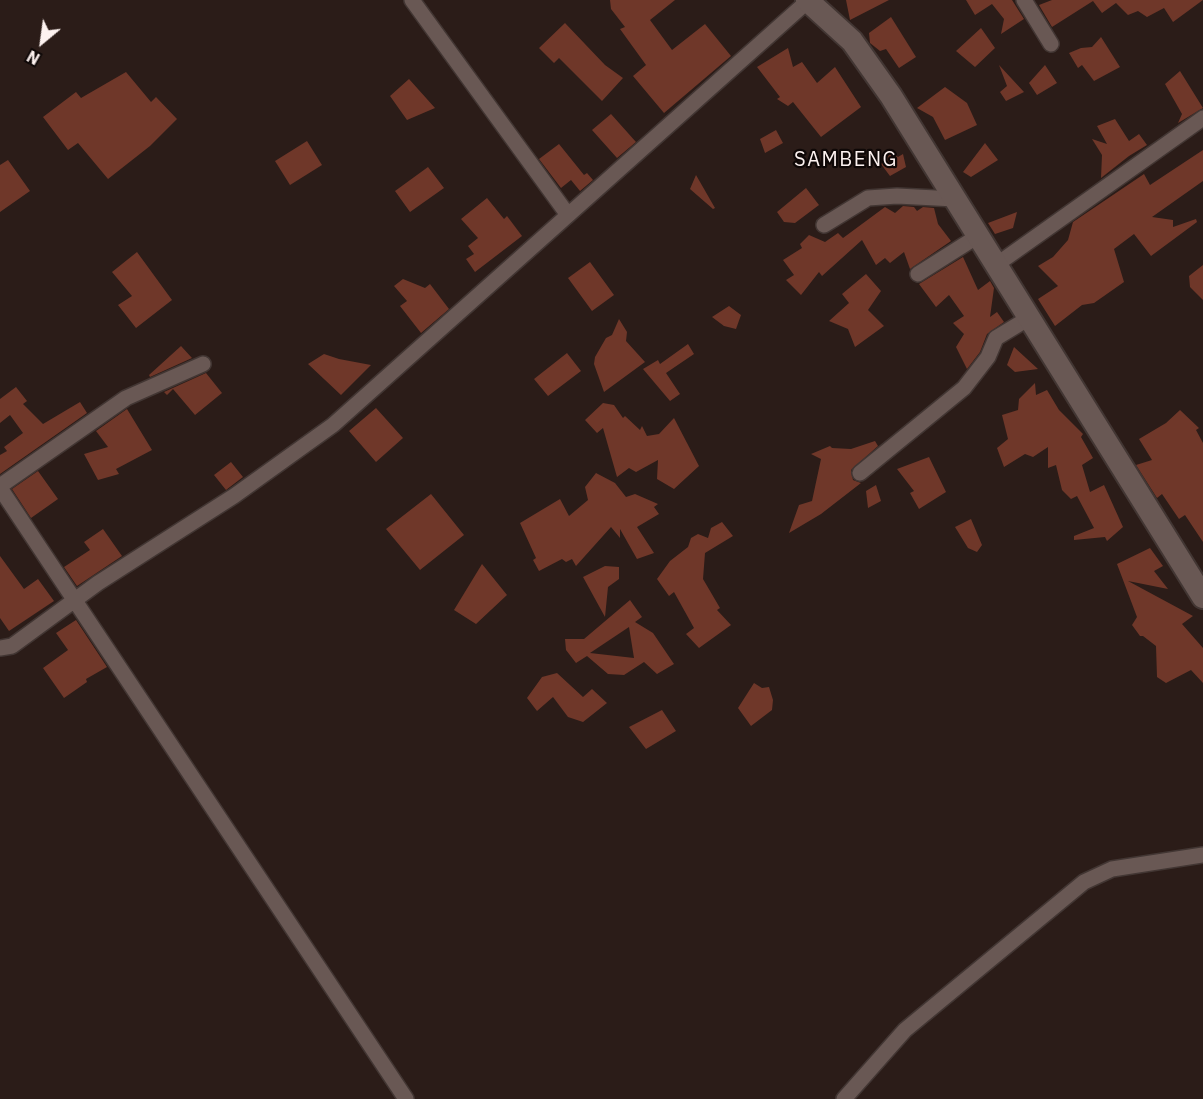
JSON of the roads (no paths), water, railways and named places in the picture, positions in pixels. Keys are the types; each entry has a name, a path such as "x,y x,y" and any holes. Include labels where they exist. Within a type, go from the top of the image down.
{"street":[{"path":"412,0 568,215"},
{"path":"0,648 12,646 76,598 234,496 333,425 808,0 845,33 868,61 1203,597"},
{"path":"1024,0 1051,44"},
{"path":"996,265 1203,118"},
{"path":"824,225 868,198 897,195 955,199"},
{"path":"918,274 978,236"},
{"path":"860,473 964,388 988,357 996,338 1029,318"},
{"path":"202,364 126,398 0,487 76,598 406,1099"},
{"path":"844,1099 905,1030 1084,882 1112,869 1203,855"}],"district":[{"name":"SAMBENG","path":"846,160"}]}
